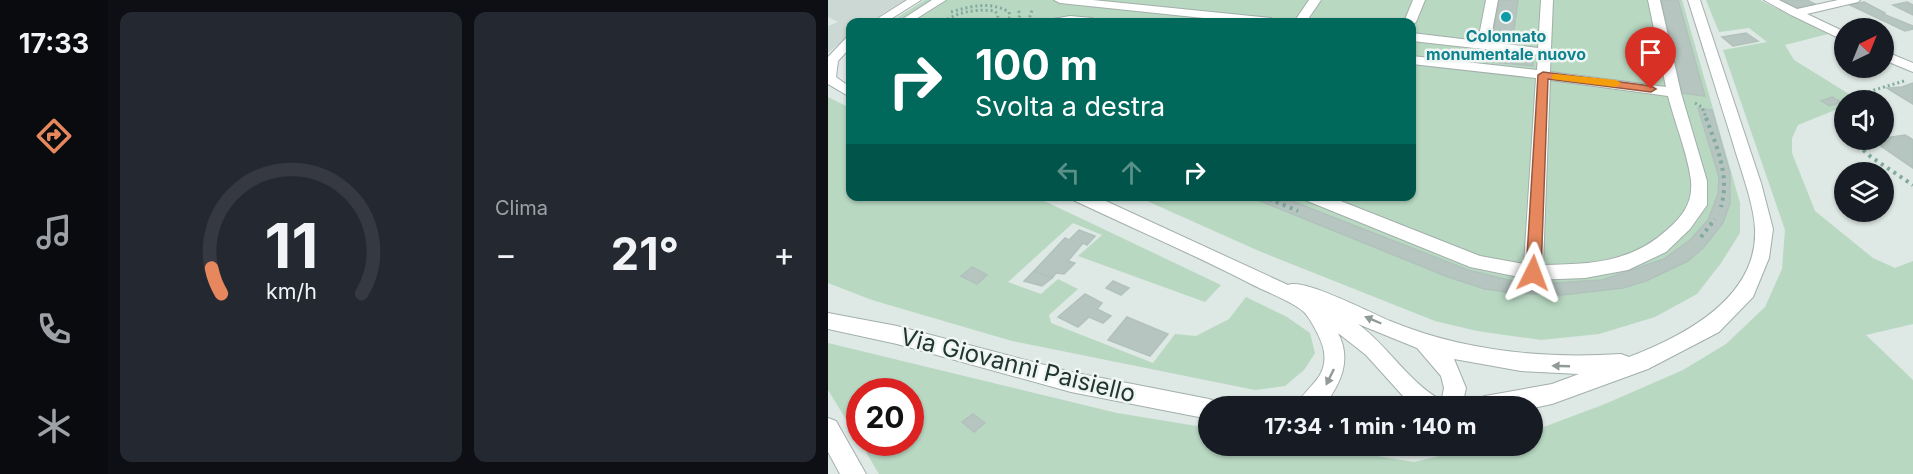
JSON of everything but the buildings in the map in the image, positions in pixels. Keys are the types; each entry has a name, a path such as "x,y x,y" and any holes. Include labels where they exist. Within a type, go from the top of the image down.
{"street":[{"path":"885,18 915,0"},
{"path":"911,18 940,0"},
{"path":"1060,0 1229,18"},
{"path":"1197,15 1210,0"},
{"path":"1303,18 1315,0"},
{"path":"1412,18 1419,0"},
{"path":"1483,45 1492,0"},
{"path":"1533,273 1547,0"},
{"path":"1338,201 1359,205 1477,262 1533,273 1585,271 1628,263 1660,247 1684,225 1698,205 1699,181 1674,93 1654,0"},
{"path":"1541,396 1640,362 1713,326 1746,292 1760,258 1764,229 1753,183 1694,0"},
{"path":"1770,0 1834,32"},
{"path":"1795,13 1854,0"},
{"path":"1416,38 1544,52"},
{"path":"846,45 832,60 829,78 846,90"},
{"path":"1894,59 1913,68"},
{"path":"1416,61 1543,75 1674,93"},
{"path":"1089,201 1251,275 1342,325 1373,349 1416,396"},
{"path":"1251,275 1327,301 1420,341 1472,355 1517,363 1565,366 1640,362"},
{"path":"1310,308 1330,334 1337,359 1331,379 1318,396"},
{"name":"Via Giovanni Paisiello","path":"828,321 897,335 1071,382 1198,407"},
{"path":"1420,341 1440,356 1451,372 1455,392 1454,396"},
{"path":"828,429 848,469"}],"path":[{"path":"954,3 961,13"},
{"path":"951,18 984,5 1003,8 1009,12 1009,18"},
{"path":"1018,9 1019,18"},
{"path":"945,14 975,10 995,11 998,18"},
{"path":"1029,18 1032,10"},
{"path":"1874,90 1913,78"},
{"path":"1863,150 1913,185"}],"shaded area":[{"path":"828,0 905,0 876,18 846,18 846,37 828,53 828,26 838,22 828,17"}],"green space":[{"path":"925,0 1682,0 1740,203 1740,233 1697,294 1655,317 1599,334 1541,340 1477,331 1435,321 1259,251 1147,201 1416,201 1416,18 896,18"},
{"path":"1706,0 1760,0 1828,34 1785,45 1794,60 1843,90 1834,90 1834,110 1798,125 1792,138 1792,153 1815,211 1873,258 1895,268 1913,261 1913,324 1866,335 1913,380 1913,474 879,474 868,456 924,456 924,378 846,378 846,420 828,390 828,343 1117,413 1198,426 1198,456 1377,456 1414,462 1440,456 1543,456 1543,427 1605,404 1683,370 1726,344 1765,307 1782,269 1785,230 1723,50 1767,42 1749,28 1719,32"},
{"path":"828,97 846,106 846,201 1044,201 1221,285 1205,302 1078,256 1102,235 1073,223 1008,282 1041,294 1058,279 1078,289 1049,315 1051,323 1153,363 1175,334 1196,336 1229,319 1246,297 1287,317 1310,333 1315,353 1304,370 1285,386 1255,390 1012,341 872,300 828,283"}],"slow traffic":[{"path":"1555,77 1616,83"}],"place":[{"name":"Colonnato monumentale nuovo","path":"1506,17"}],"route":[{"path":"1533,273 1543,75 1651,89"}]}
